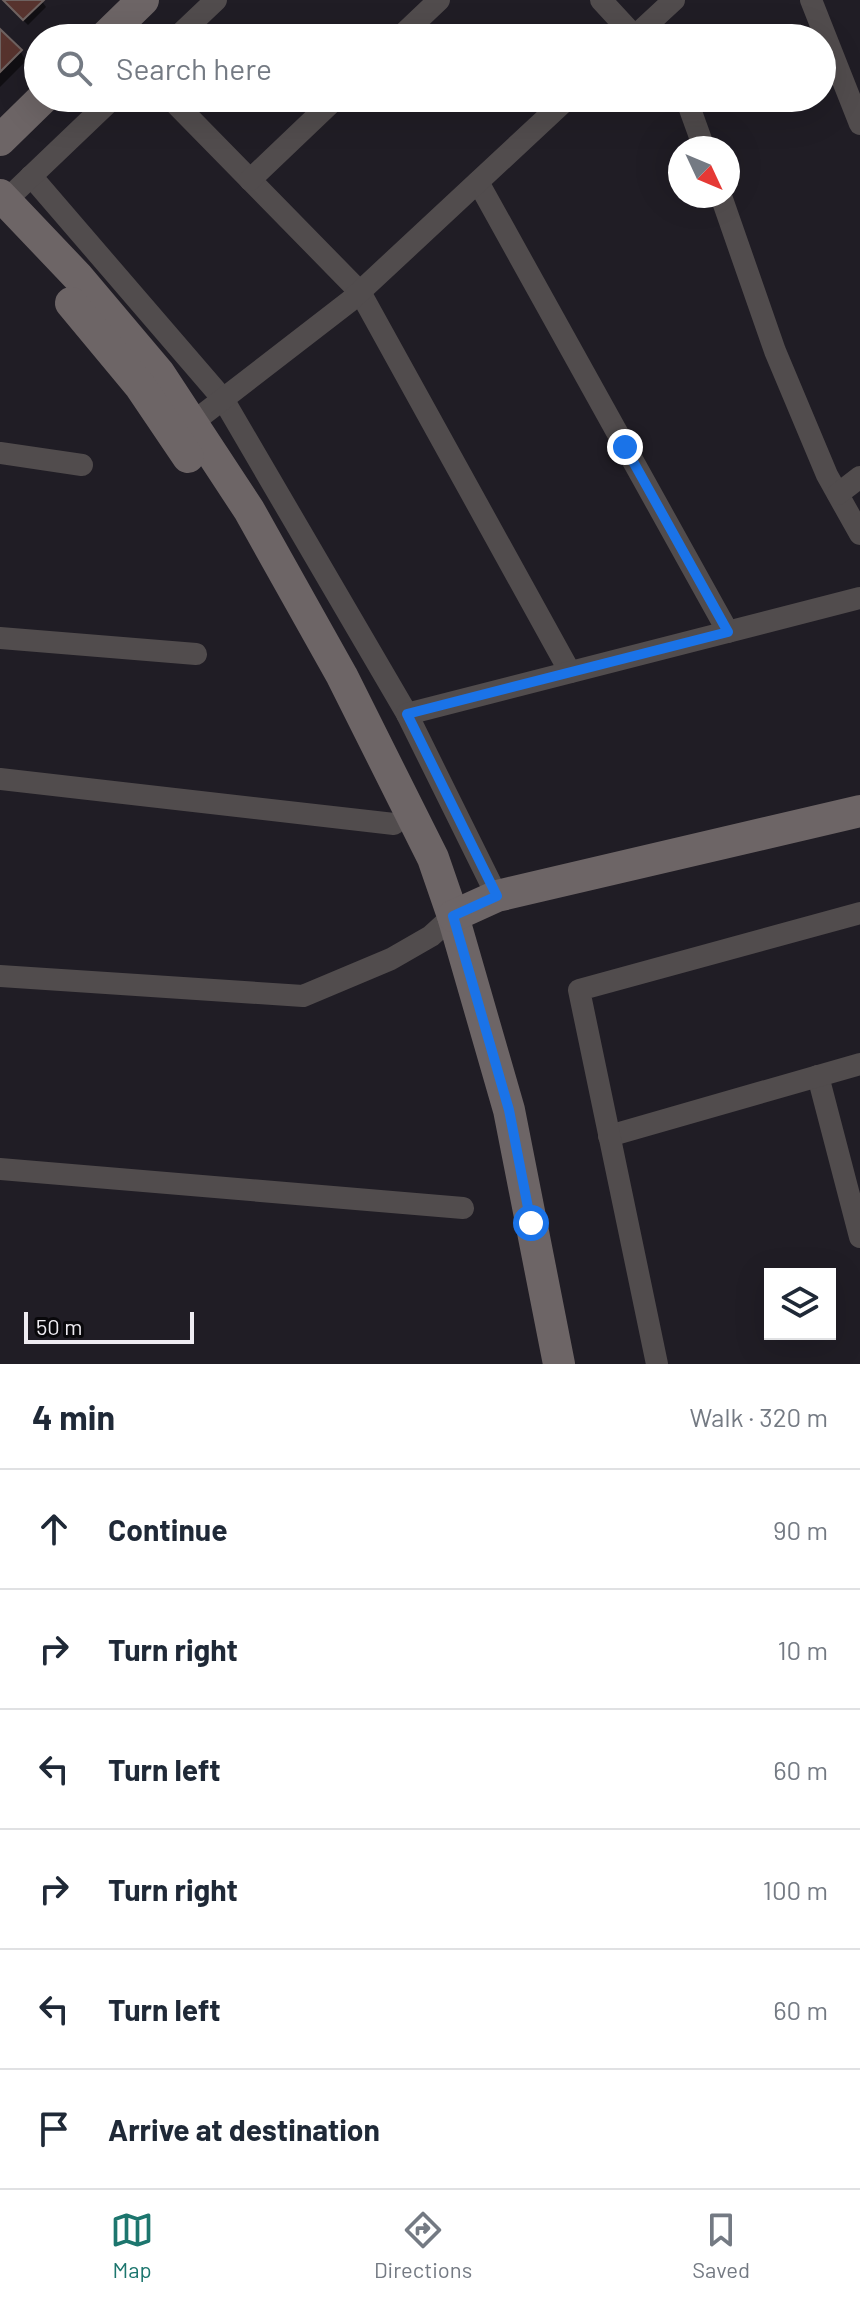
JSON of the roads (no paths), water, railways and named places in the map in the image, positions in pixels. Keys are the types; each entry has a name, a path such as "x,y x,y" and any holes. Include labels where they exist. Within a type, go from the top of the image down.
{"street":[{"path":"118,24 143,0"},
{"path":"191,24 216,0"},
{"path":"414,24 439,0"},
{"path":"601,0 623,24"},
{"path":"649,24 674,0"},
{"path":"811,0 820,24"},
{"path":"836,63 860,124"},
{"path":"0,140 29,112"},
{"path":"1,207 98,112"},
{"path":"184,112 360,292 570,672"},
{"path":"250,180 321,112"},
{"path":"192,423 360,292 553,112"},
{"path":"691,112 700,136"},
{"path":"31,176 223,399 407,714 497,896"},
{"path":"478,182 728,632"},
{"path":"1,207 78,277 159,373 249,510 342,676 433,858 453,916 509,1110 559,1364"},
{"path":"1,207 65,295 140,386 213,493 292,628 417,868 453,916"},
{"path":"725,208 775,351 827,475 860,534"},
{"path":"0,453 82,465"},
{"path":"838,494 860,477"},
{"path":"407,714 860,598"},
{"path":"0,638 196,654"},
{"path":"0,779 394,824"},
{"path":"0,976 303,996 391,959 431,936 453,916 497,896 860,811"},
{"path":"657,1364 579,990 860,913"},
{"path":"609,1136 860,1064"},
{"path":"818,1076 860,1237"},
{"path":"0,1169 463,1208"}]}
